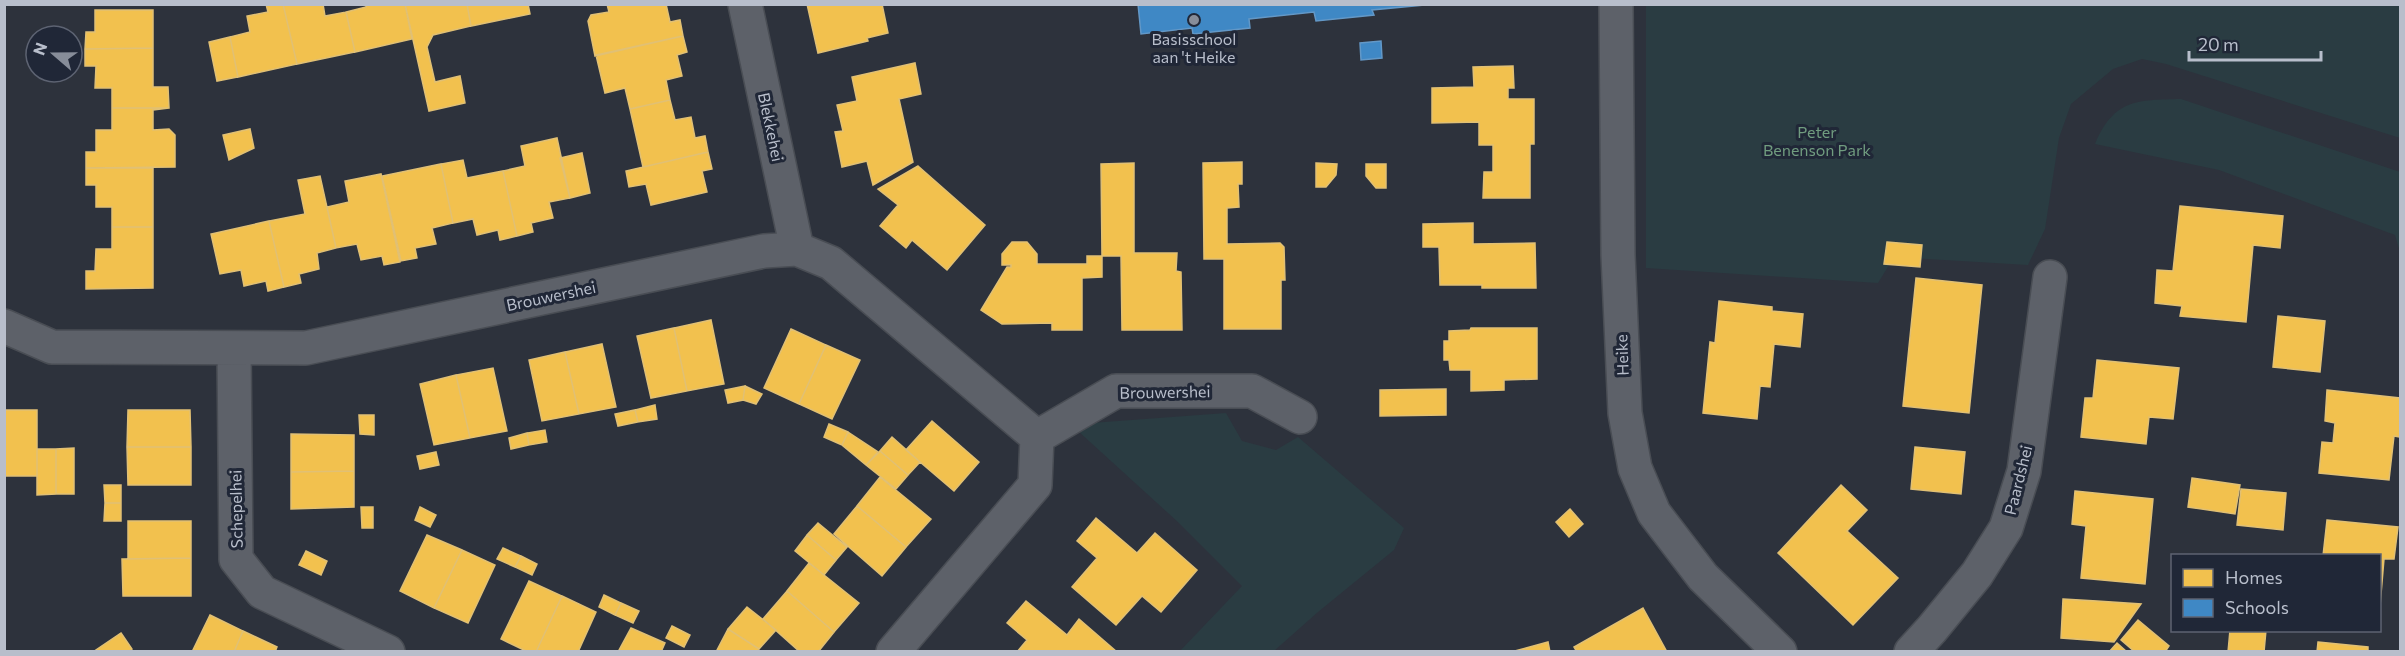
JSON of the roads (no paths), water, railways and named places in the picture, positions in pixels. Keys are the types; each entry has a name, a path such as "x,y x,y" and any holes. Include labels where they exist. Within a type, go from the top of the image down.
{"street":[{"name":"Blekkehei","path":"745,4 797,249"},
{"name":"Heike","path":"1616,4 1618,255 1625,413 1635,468 1654,513 1703,577 1780,651"},
{"name":"Brouwershei","path":"4,326 52,347 306,348 764,251 797,249 831,263 1037,437 1116,391 1252,391 1300,417"},
{"name":"Paardshei","path":"1911,651 1977,574 2006,528 2024,471 2050,277"},
{"name":"Schepelhei","path":"234,349 236,560 261,592 388,651"},
{"path":"893,651 1035,484 1037,437"}],"place":[{"name":"Basisschool aan 't Heike","path":"1194,20"}],"park label":[{"name":"Peter Benenson Park","path":"1817,141"}]}
